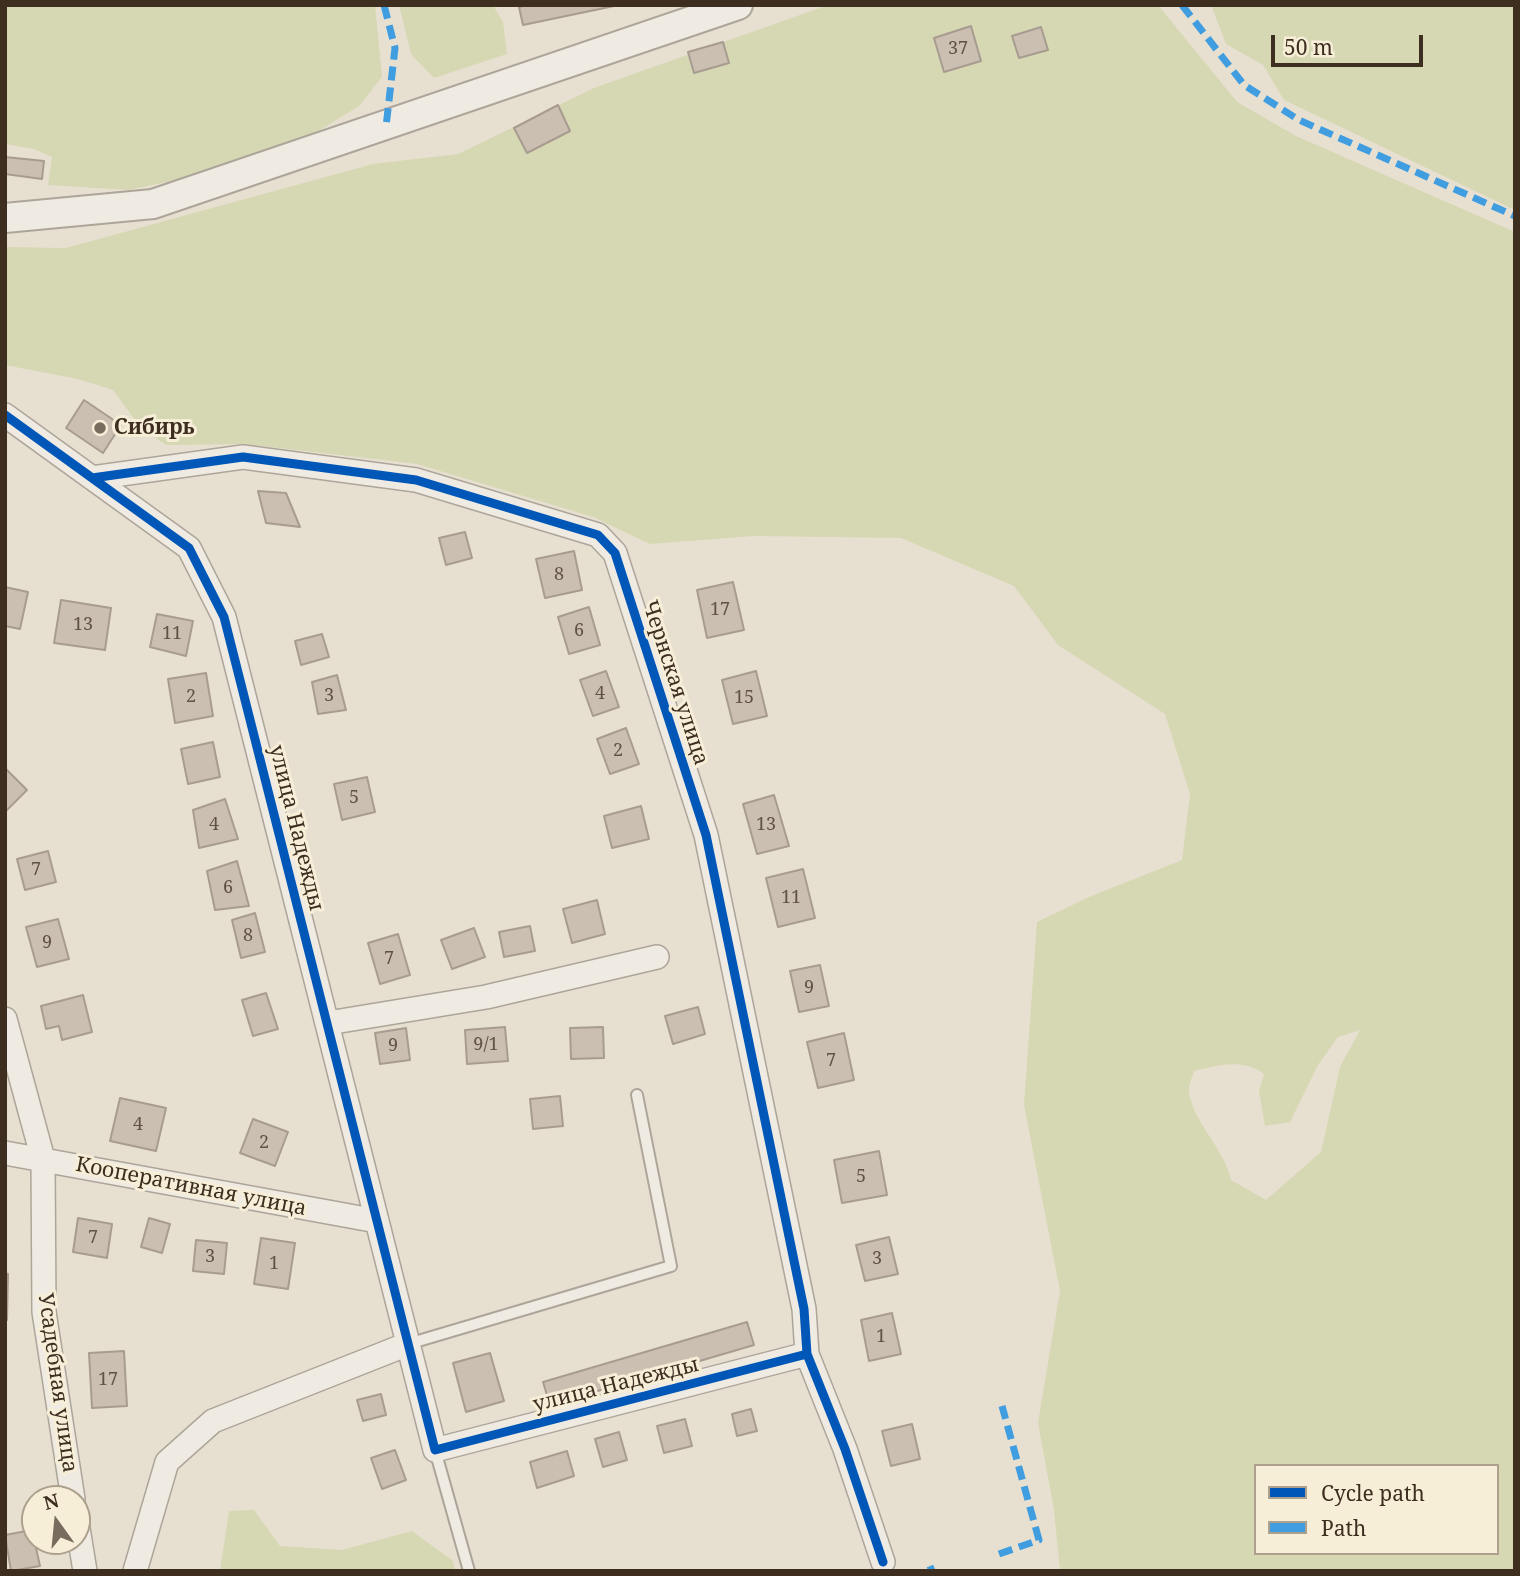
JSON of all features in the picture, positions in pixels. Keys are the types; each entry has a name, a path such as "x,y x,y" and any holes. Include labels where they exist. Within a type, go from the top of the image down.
{"street":[{"path":"7,217 153,204 738,5"},
{"name":"улица Надежды","path":"5,415 189,548 224,617 435,1450 807,1354"},
{"name":"Чернская улица","path":"92,478 243,457 416,480 598,535 615,553 706,835 804,1309 807,1354 845,1449 883,1562"},
{"path":"328,1023 486,997 657,957"},
{"name":"Усадебная улица","path":"5,1019 43,1159 44,1312 71,1485"},
{"name":"Кооперативная улица","path":"5,1153 377,1221"},
{"path":"135,1571 167,1462 213,1421 408,1344"}],"lane":[{"path":"408,1344 671,1266 637,1095"},
{"path":"435,1450 469,1571"}],"green space":[{"path":"5,5 375,5 382,77 359,106 270,161 128,190 48,185 52,157 34,149 5,144"},
{"path":"399,5 493,5 503,22 507,54 434,78 411,54"},
{"path":"828,5 1158,5 1237,102 1296,136 1515,232 1515,1571 1060,1571 1054,1510 1038,1423 1060,1291 1024,1105 1037,922 1089,897 1182,860 1190,794 1165,714 1058,645 1014,586 901,538 754,536 650,544 593,517 417,464 245,444 166,445 140,427 113,390 78,379 5,365 5,247 66,248 373,164 458,154 594,88","holes":["1360,1030 1340,1067 1321,1152 1266,1200 1231,1180 1222,1157 1192,1105 1189,1090 1194,1071 1239,1064 1264,1074 1259,1091 1265,1126 1290,1122 1318,1065 1338,1037"]},
{"path":"1211,5 1515,5 1515,210 1284,100 1263,65 1226,44"},
{"path":"254,1510 280,1546 342,1550 412,1531 453,1561 455,1571 220,1571 229,1511"}],"building":[{"path":"619,5 523,25 519,7"},
{"path":"971,26 981,61 944,72 934,38"},
{"path":"1041,27 1048,50 1019,58 1012,36"},
{"path":"723,42 729,63 694,73 688,52"},
{"path":"558,105 570,131 527,153 514,128"},
{"path":"5,157 44,161 42,179 5,174"},
{"path":"84,400 121,425 103,453 66,428"},
{"path":"258,491 286,493 300,527 266,523"},
{"path":"465,532 472,558 446,565 439,538"},
{"path":"574,551 582,590 545,598 536,559"},
{"path":"733,582 744,630 707,638 697,590"},
{"path":"5,587 28,592 20,629 5,626"},
{"path":"61,600 111,608 105,650 54,643"},
{"path":"589,607 600,645 569,654 558,617"},
{"path":"157,614 193,621 186,656 150,647"},
{"path":"322,634 329,657 301,665 295,641"},
{"path":"606,671 619,707 593,716 580,680"},
{"path":"756,671 767,716 733,724 722,680"},
{"path":"206,673 213,716 175,723 168,679"},
{"path":"337,675 346,710 318,714 312,682"},
{"path":"626,728 639,764 610,774 597,739"},
{"path":"213,742 220,777 188,784 181,749"},
{"path":"5,768 27,790 6,811 5,811"},
{"path":"367,777 375,812 342,820 334,784"},
{"path":"774,795 789,846 757,854 743,804"},
{"path":"225,799 238,839 199,848 193,810"},
{"path":"641,806 649,839 612,848 604,816"},
{"path":"48,851 56,882 25,890 17,859"},
{"path":"237,861 249,906 215,910 207,871"},
{"path":"803,869 815,918 778,927 766,878"},
{"path":"597,900 605,934 572,943 563,909"},
{"path":"255,913 265,952 241,958 232,920"},
{"path":"58,919 69,959 37,967 26,927"},
{"path":"530,926 535,951 504,957 499,932"},
{"path":"474,928 485,957 452,969 441,940"},
{"path":"398,934 410,975 380,984 368,943"},
{"path":"820,965 829,1006 799,1012 790,971"},
{"path":"266,993 278,1029 253,1036 242,1000"},
{"path":"83,995 92,1032 62,1040 59,1026 46,1029 41,1006"},
{"path":"698,1007 705,1034 673,1044 665,1016"},
{"path":"505,1027 508,1061 467,1064 465,1030"},
{"path":"603,1027 604,1058 571,1059 570,1028"},
{"path":"406,1028 410,1060 380,1064 375,1033"},
{"path":"844,1033 854,1080 818,1088 807,1042"},
{"path":"560,1096 563,1126 533,1129 530,1099"},
{"path":"120,1098 166,1108 156,1151 110,1141"},
{"path":"253,1119 288,1132 275,1166 240,1153"},
{"path":"879,1151 887,1195 842,1203 834,1160"},
{"path":"78,1218 112,1224 107,1258 73,1252"},
{"path":"149,1218 170,1224 162,1253 141,1247"},
{"path":"889,1237 898,1274 865,1281 856,1245"},
{"path":"261,1238 295,1243 288,1289 254,1284"},
{"path":"196,1240 227,1243 224,1274 193,1271"},
{"path":"5,1273 8,1274 7,1320 5,1320"},
{"path":"892,1313 901,1354 869,1361 861,1320"},
{"path":"747,1322 754,1345 550,1405 543,1382"},
{"path":"124,1351 127,1406 92,1408 89,1353"},
{"path":"490,1353 504,1401 466,1412 453,1363"},
{"path":"381,1394 386,1415 363,1421 357,1400"},
{"path":"751,1409 757,1431 737,1436 732,1414"},
{"path":"685,1419 692,1446 664,1453 657,1426"},
{"path":"912,1424 920,1459 891,1466 882,1431"},
{"path":"619,1432 627,1460 603,1467 595,1439"},
{"path":"395,1450 406,1480 382,1489 371,1458"},
{"path":"567,1451 574,1476 537,1488 530,1462"},
{"path":"21,1532 21,1555 38,1555 40,1566 11,1571 5,1535"}],"marked path":[{"path":"384,5 395,48 386,127"},
{"path":"1182,5 1244,85 1299,120 1515,216"},
{"path":"999,1554 1039,1540 1002,1406"},
{"path":"930,1566 932,1571"}],"cycle path":[{"path":"5,415 189,548 224,617 435,1450 807,1354"},
{"path":"92,478 243,457 416,480 598,535 615,553 706,835 804,1309 807,1354 845,1449 883,1562"}],"place":[{"name":"Сибирь","path":"100,428"}]}
